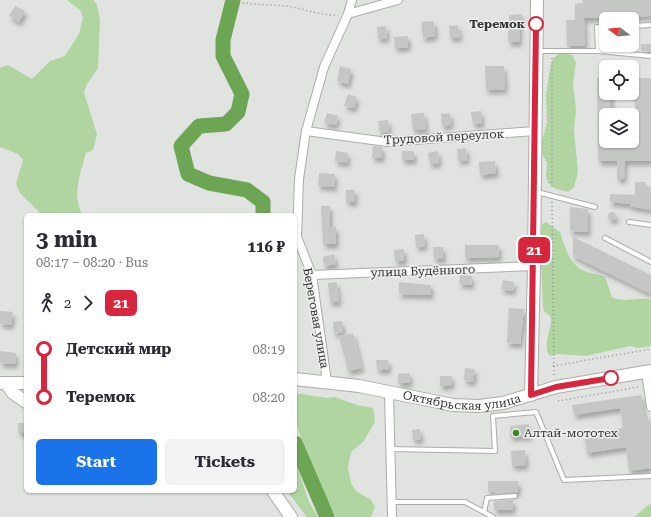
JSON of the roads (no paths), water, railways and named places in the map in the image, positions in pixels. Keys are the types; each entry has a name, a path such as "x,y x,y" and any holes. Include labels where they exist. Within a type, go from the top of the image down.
{"street":[{"name":"Береговая улица","path":"327,382 312,275 297,237 299,178 306,131 324,67 348,14 352,0"},
{"path":"348,14 398,0"},
{"path":"531,395 537,0"},
{"name":"Трудовой переулок","path":"306,131 387,142 535,131"},
{"name":"улица Будённого","path":"312,275 534,266"},
{"path":"648,372 651,407"},
{"name":"Октябрьская улица","path":"298,379 389,392 454,405 479,406 503,403 556,387 648,372"},
{"path":"3,383 24,383"},
{"path":"3,383 13,393 24,401"},
{"path":"389,392 392,517"},
{"path":"274,493 291,517"}],"lane":[{"path":"639,26 651,25"},
{"path":"598,51 597,28 599,28"},
{"path":"536,51 598,51 651,56"},
{"path":"535,191 594,207"},
{"path":"629,222 651,225"},
{"path":"605,238 651,262"},
{"path":"390,449 495,451 493,416 536,412 564,480 651,476"},
{"path":"484,512 487,498 515,496"},
{"path":"392,502 465,502 493,517"}],"waterway":[{"path":"233,0 223,40 223,56 242,94 238,112 226,124 199,126 181,146 188,174 209,183 247,190 263,202 263,213"},
{"path":"297,448 327,517"}],"place":[{"name":"Теремок","path":"536,24"},
{"name":"Алтай-мототех","path":"516,433"}]}
